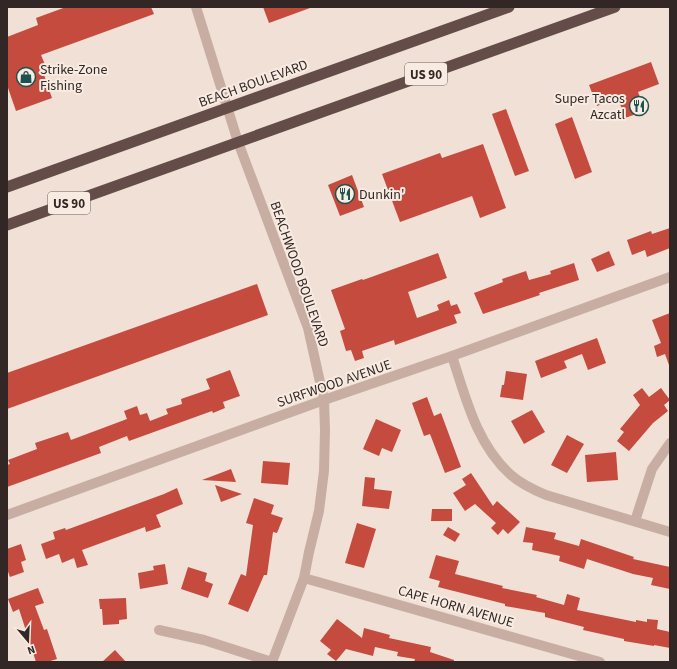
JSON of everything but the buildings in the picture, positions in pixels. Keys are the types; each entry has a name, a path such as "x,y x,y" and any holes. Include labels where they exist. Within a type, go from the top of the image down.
{"highway":[{"name":"BEACH BOULEVARD","path":"7,187 509,7"},
{"name":"US 90","path":"7,225 615,7"}],"street":[{"name":"BEACHWOOD BOULEVARD","path":"196,7 238,142 308,328 324,400 324,471 319,511 308,552 304,578 272,662"},
{"name":"SURFWOOD AVENUE","path":"7,515 324,400 452,356 670,276"},
{"path":"452,356 476,427 490,451 512,476 527,486 546,495 670,532"},
{"path":"635,521 652,469 670,443"},
{"name":"CAPE HORN AVENUE","path":"304,578 600,662"},
{"path":"159,630 204,640 272,662"}],"place":[{"name":"Strike-Zone Fishing","path":"26,77"},
{"name":"Super Tacos Azcatl","path":"639,106"},
{"name":"Dunkin'","path":"345,194"}]}
